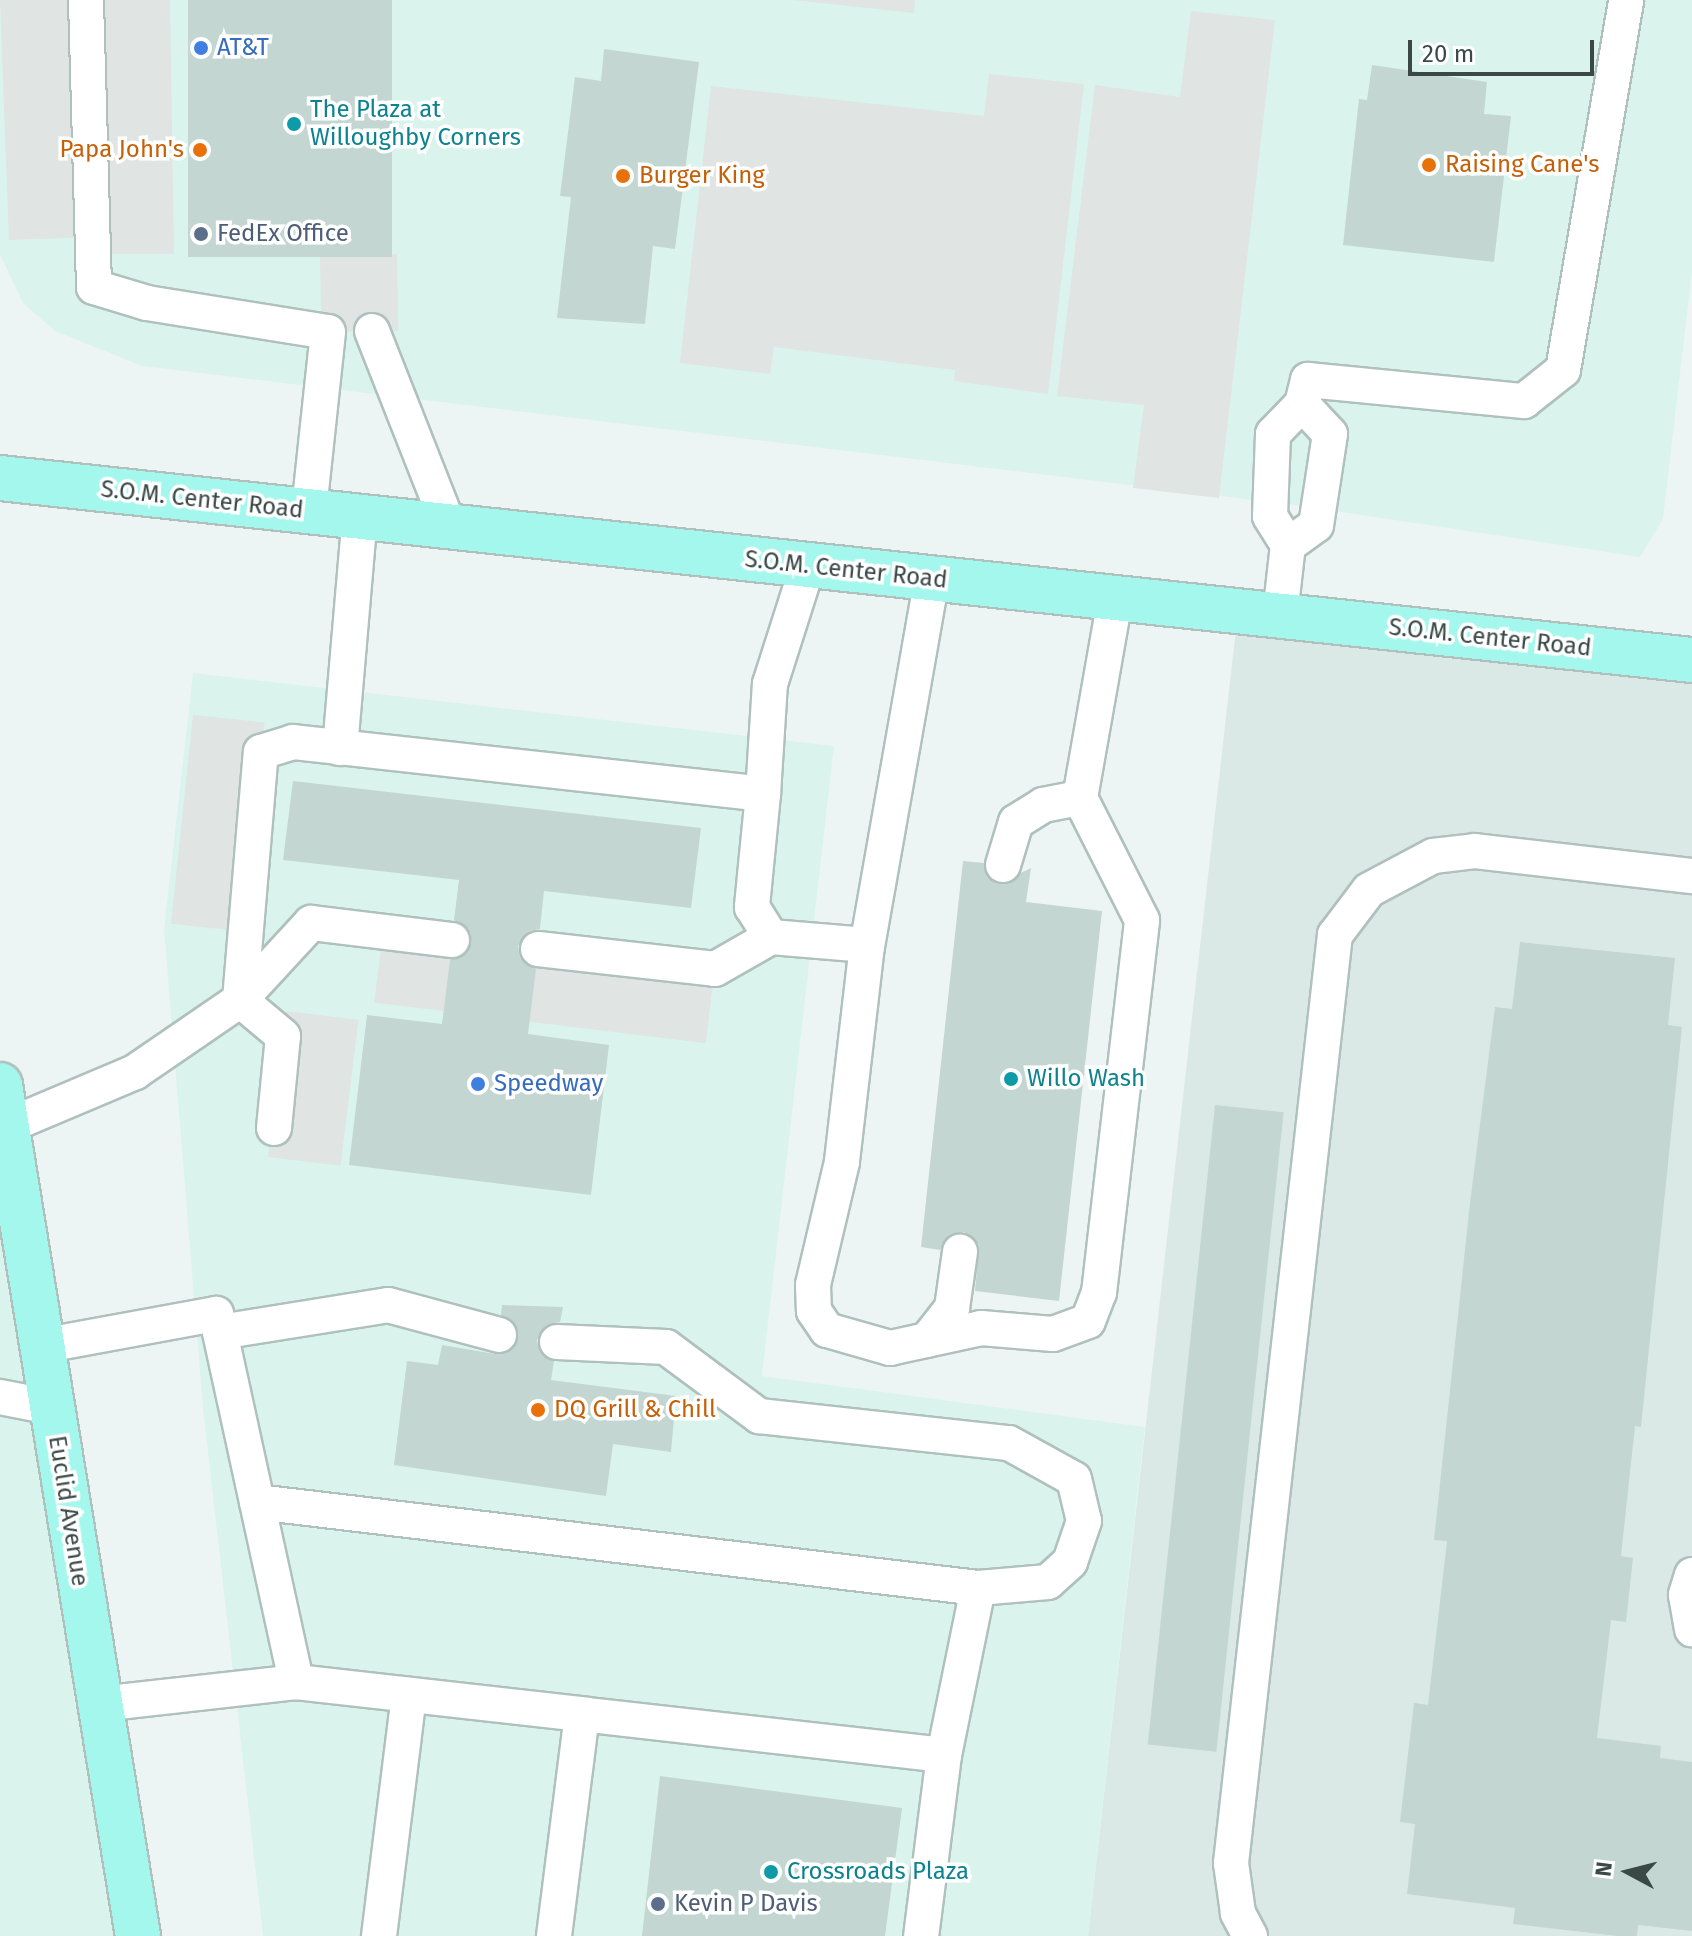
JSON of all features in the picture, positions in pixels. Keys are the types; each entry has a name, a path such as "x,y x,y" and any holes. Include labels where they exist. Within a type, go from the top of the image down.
{"main road":[{"name":"S.O.M. Center Road","path":"0,478 1692,660"},
{"name":"Euclid Avenue","path":"1,1096 138,1936"}],"lane":[{"path":"86,0 94,287 162,306 328,332 309,511"},
{"path":"1280,615 1288,545 1270,516 1273,434 1302,404 1308,380 1524,401 1563,370 1626,0"},
{"path":"372,331 449,526"},
{"path":"1288,545 1316,525 1330,434 1302,404"},
{"path":"340,748 360,516"},
{"path":"771,937 752,907 770,684 808,565"},
{"path":"932,578 867,945 842,1162 813,1285 814,1311 827,1330 854,1342 890,1348 981,1328 1053,1334 1088,1321 1099,1293 1142,920 1080,798 1115,600"},
{"path":"240,1000 261,752 293,742 763,794"},
{"path":"1003,865 1016,822 1043,805 1080,798"},
{"path":"1250,1936 1238,1913 1231,1863 1335,935 1369,890 1433,856 1475,851 1692,876"},
{"path":"1,1096 135,1072 240,1000 311,923 452,940"},
{"path":"538,949 715,969 771,937 867,945"},
{"path":"240,1000 283,1036 274,1128"},
{"path":"927,1340 952,1308 960,1252"},
{"path":"41,1346 388,1305 499,1335"},
{"path":"218,1323 296,1682"},
{"path":"257,1502 978,1588 1048,1582 1070,1562 1084,1521 1074,1479 1009,1443 759,1416 666,1347 557,1342"},
{"path":"0,1397 51,1407"},
{"path":"1692,1575 1686,1595 1692,1629"},
{"path":"921,1936 944,1755 978,1588"},
{"path":"100,1704 296,1682 944,1755"},
{"path":"379,1936 409,1695"},
{"path":"554,1936 582,1715"}],"shaded area":[{"path":"0,0 1692,0 1692,271 1663,519 1640,557 1295,505 142,366 55,331 23,303 0,255"},
{"path":"0,0 170,0 174,254 93,254 93,237 9,240"},
{"path":"793,0 915,0 914,13"},
{"path":"1191,11 1275,20 1219,498 1133,488 1144,405 1057,396 1095,85 1180,97"},
{"path":"989,74 1084,84 1048,394 954,381 955,370 774,347 770,374 680,363 711,86 984,116"},
{"path":"397,254 398,331 321,332 320,255"},
{"path":"1238,611 1692,660 1692,1936 1088,1936"},
{"path":"193,673 834,746 762,1376 1145,1427 1088,1936 263,1936 203,1408 164,929"},
{"path":"193,715 265,723 243,931 171,924"},
{"path":"383,931 715,972 706,1043 374,1002"},
{"path":"286,1011 358,1020 341,1166 268,1157"},
{"path":"0,1209 117,1936 0,1936"}],"building":[{"name":"The Plaza at Willoughby Corners","path":"188,0 392,0 392,257 188,257"},
{"name":"Burger King","path":"604,49 699,62 675,249 653,246 645,324 557,318 571,197 560,196 575,77 601,81"},
{"name":"Raising Cane's","path":"1372,65 1487,82 1484,114 1511,116 1494,262 1343,245 1359,99 1367,100"},
{"path":"293,781 701,828 691,908 544,891 540,929 529,931 518,946 520,958 536,969 528,1034 609,1045 591,1195 349,1165 367,1015 442,1024 450,960 467,953 471,933 454,920 459,880 283,860"},
{"name":"Willo Wash","path":"963,861 984,863 988,878 998,884 1031,868 1026,902 1102,911 1059,1301 975,1291 979,1245 964,1232 952,1234 940,1250 921,1247"},
{"path":"1520,942 1675,958 1668,1025 1682,1027 1641,1427 1635,1426 1621,1556 1633,1558 1626,1622 1611,1620 1597,1738 1661,1746 1660,1758 1692,1762 1692,1931 1638,1925 1637,1936 1618,1936 1513,1924 1515,1908 1407,1894 1415,1824 1400,1822 1414,1703 1428,1705 1447,1541 1434,1540 1470,1203 1495,1007 1512,1009"},
{"path":"1215,1105 1284,1112 1216,1752 1148,1744"},
{"name":"DQ Grill & Chill","path":"502,1305 563,1307 560,1322 547,1325 537,1340 540,1352 554,1361 551,1380 676,1396 671,1452 613,1444 606,1496 394,1465 407,1361 438,1365 442,1345 495,1354 512,1350 518,1331 501,1315"},
{"name":"Crossroads Plaza","path":"660,1776 902,1808 885,1936 642,1936"}],"place":[{"name":"AT&T","path":"201,48"},
{"name":"The Plaza at Willoughby Corners","path":"294,124"},
{"name":"Papa John's","path":"200,150"},
{"name":"Raising Cane's","path":"1429,165"},
{"name":"Burger King","path":"623,176"},
{"name":"FedEx Office","path":"201,234"},
{"name":"Willo Wash","path":"1011,1079"},
{"name":"Speedway","path":"478,1084"},
{"name":"DQ Grill & Chill","path":"538,1410"},
{"name":"Crossroads Plaza","path":"771,1872"},
{"name":"Kevin P Davis","path":"658,1904"}]}
